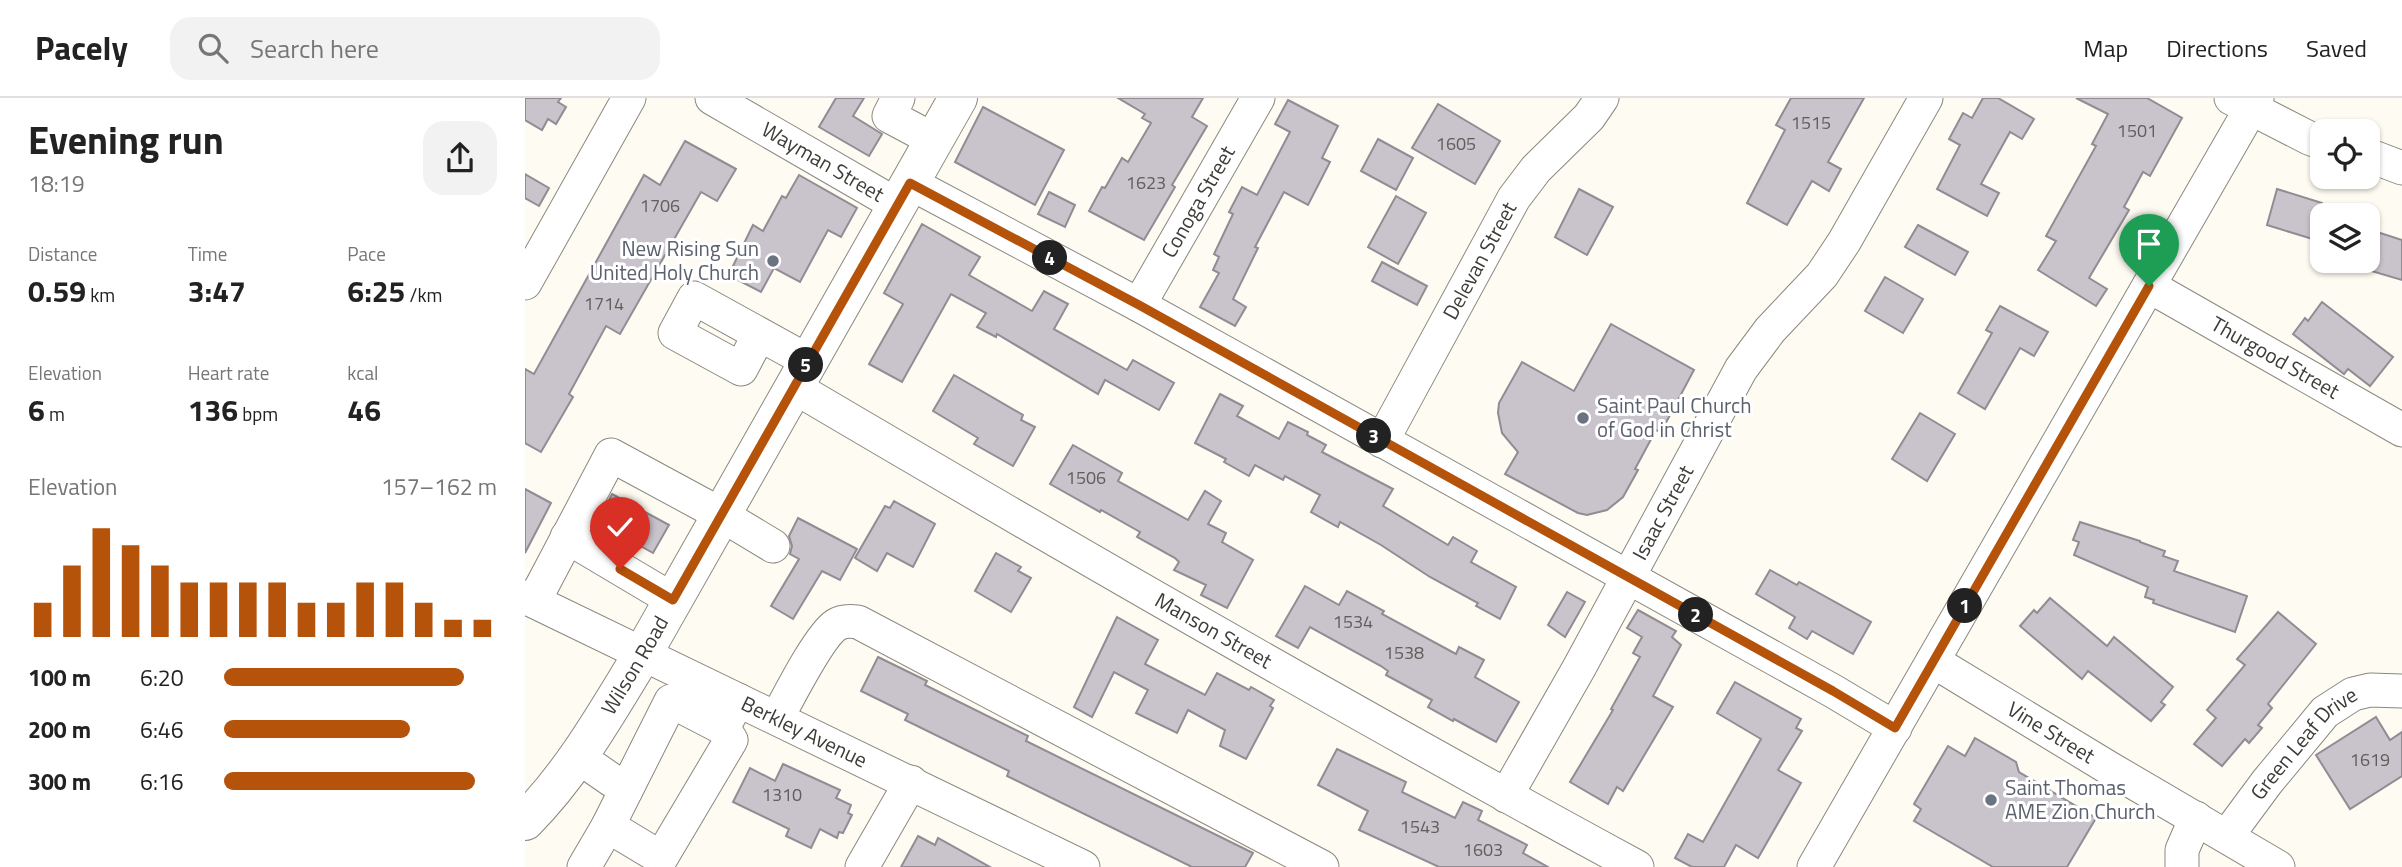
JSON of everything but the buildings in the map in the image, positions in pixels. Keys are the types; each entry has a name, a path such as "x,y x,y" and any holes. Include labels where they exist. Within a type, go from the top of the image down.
{"main road":[{"name":"Wilson Road","path":"525,821 541,805 577,756 642,655 958,98"}],"street":[{"path":"525,283 629,98"},
{"name":"Wayman Street","path":"712,98 904,194"},
{"path":"898,98 888,116 934,140"},
{"name":"Conoga Street","path":"1139,305 1187,224 1238,128 1258,98"},
{"name":"Delevan Street","path":"1382,441 1514,198 1536,169 1589,117 1602,98"},
{"name":"Isaac Street","path":"1506,796 1741,369 1770,330 1822,275 1844,242 1926,98"},
{"path":"1814,867 2149,286 2246,101 2310,138"},
{"path":"2380,160 2402,168"},
{"path":"904,194 1139,305 1821,684 1895,728"},
{"name":"Thurgood Street","path":"2149,286 2402,430"},
{"name":"Manson Street","path":"759,335 801,374 1039,531 1506,796 1637,867"},
{"path":"529,599 567,537 611,455 773,546"},
{"path":"567,537 673,600"},
{"name":"Berkley Avenue","path":"529,599 642,655 730,714 777,718 1083,867"},
{"path":"777,718 819,646 837,624 858,622 1322,867"},
{"name":"Vine Street","path":"1933,661 2278,867"},
{"name":"Green Leaf Drive","path":"2227,836 2267,782 2325,712 2353,694 2370,690 2402,691"},
{"path":"584,867 608,826 671,701 730,714 731,740 661,858 608,826"},
{"path":"577,756 626,790"},
{"path":"862,867 911,782"},
{"path":"2182,867 2182,850 2196,818"}],"place":[{"name":"New Rising Sun United Holy Church","path":"773,261"},
{"name":"Saint Paul Church of God in Christ","path":"1583,418"},
{"name":"Saint Thomas AME Zion Church","path":"1991,800"}],"route":[{"path":"620,569 673,600 910,183 1139,305 1895,728 2149,286"}]}
